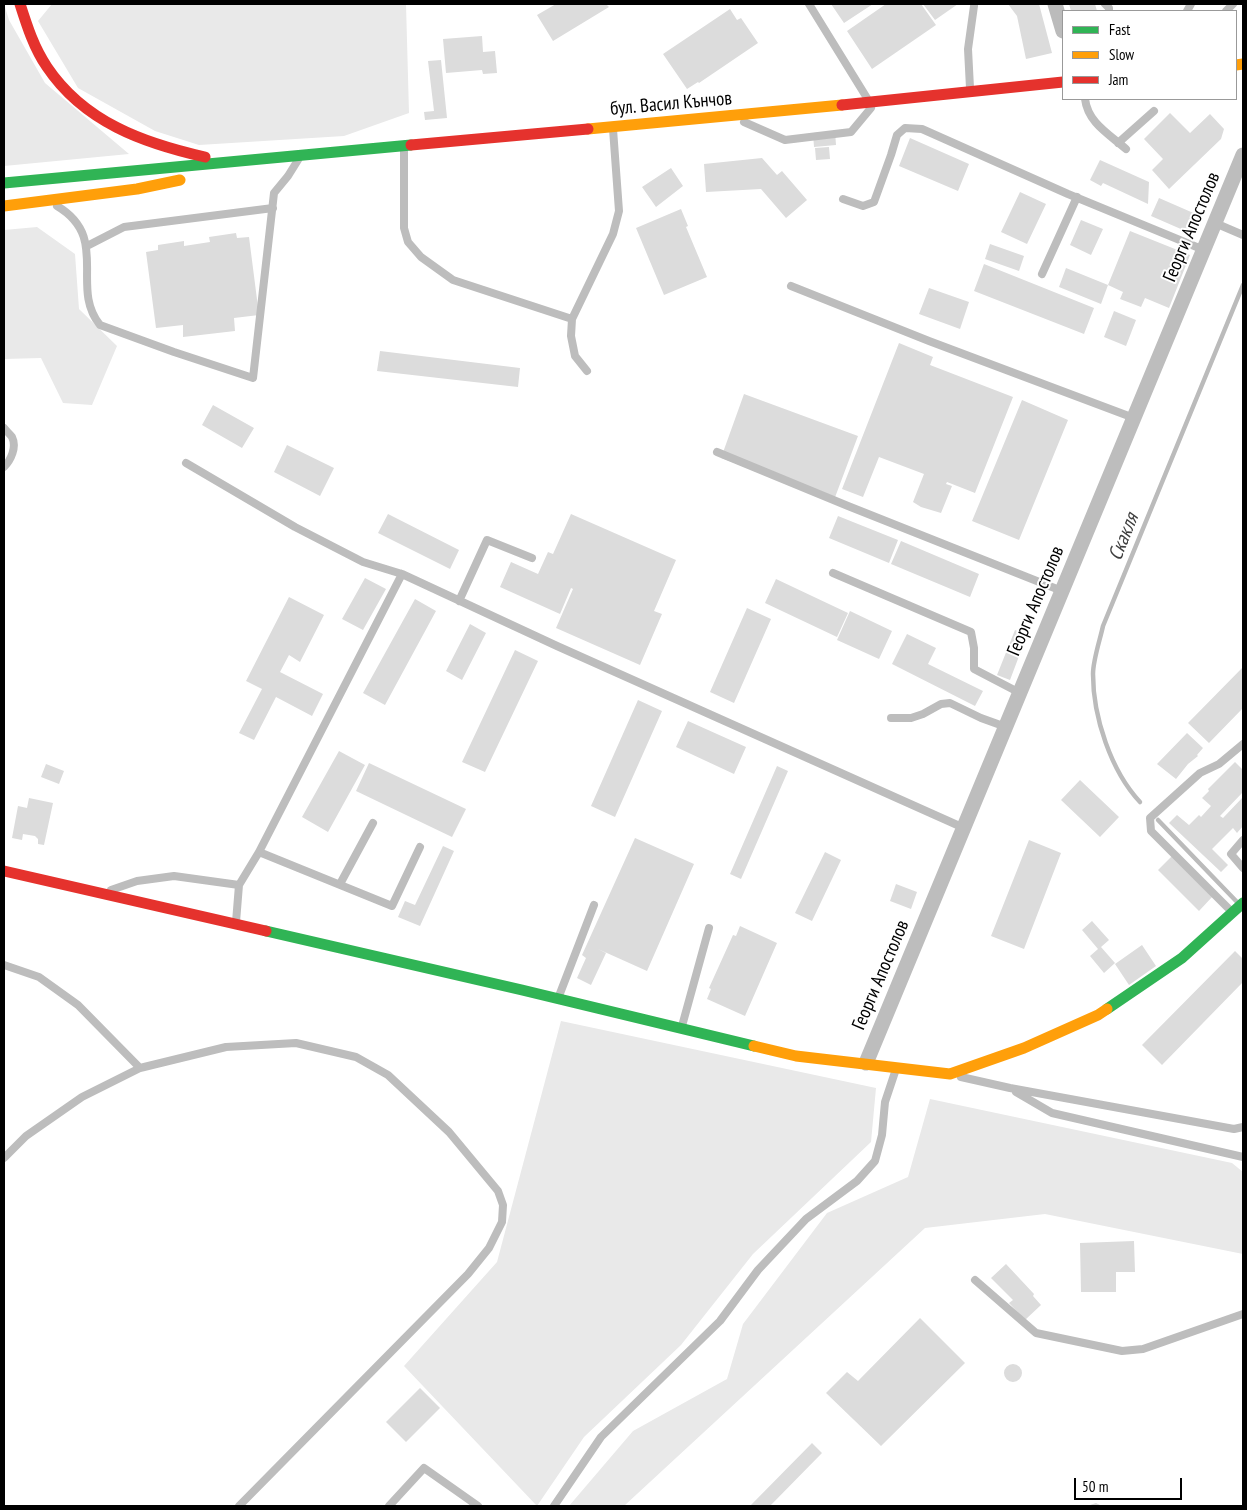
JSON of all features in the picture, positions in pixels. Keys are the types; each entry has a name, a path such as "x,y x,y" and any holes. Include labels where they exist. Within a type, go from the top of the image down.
{"main road":[{"path":"20,4 25,24 38,52 54,79 77,102 99,120 122,133 150,144 179,152 232,162"},
{"name":"бул. Васил Кънчов","path":"282,158 730,116 1062,82"},
{"path":"4,183 282,158"},
{"path":"4,206 137,189 282,158"},
{"path":"4,870 558,998 796,1056 950,1074 1024,1048 1098,1016 1182,958 1243,903"}],"street":[{"name":"Георги Апостолов","path":"866,1063 1243,155"}],"lane":[{"path":"730,116 785,140 851,132 873,101 810,4"},
{"path":"971,91 968,49 974,6"},
{"path":"1086,100 1086,108 1092,120 1126,149"},
{"path":"1118,143 1154,111"},
{"path":"587,371 575,356 571,336 572,319 613,234 619,211 613,127"},
{"path":"844,199 863,206 874,202 897,135 905,128 922,129 1077,198 1204,250"},
{"path":"404,146 404,228 408,242 421,257 454,280 572,319"},
{"path":"46,200 74,219 82,230 87,246 88,304 93,317 100,325 253,378 274,193 288,176 300,156"},
{"path":"1042,274 1077,198"},
{"path":"87,246 124,227 273,208"},
{"path":"1215,223 1241,235"},
{"path":"791,286 1134,418"},
{"path":"4,428 13,438 13,451 9,462 4,467"},
{"path":"717,452 1062,591"},
{"path":"186,463 295,527 363,562 402,574 557,646 964,828"},
{"path":"459,601 487,540 532,558"},
{"path":"833,573 971,632 974,648 974,670 1020,693"},
{"path":"236,924 240,886 260,852 402,574"},
{"path":"891,718 911,718 941,704 950,703 976,716 1006,726"},
{"path":"1232,913 1151,831 1149,822 1150,818 1200,773 1219,764 1243,744"},
{"path":"340,884 373,823"},
{"path":"1243,840 1231,854 1243,868"},
{"path":"260,852 392,906 420,847"},
{"path":"102,893 138,881 174,876 240,886"},
{"path":"558,998 594,905"},
{"path":"682,1028 709,928"},
{"path":"4,965 39,976 78,1005 140,1068"},
{"path":"4,1158 26,1136 82,1097 140,1068 226,1047 296,1043 356,1057 388,1075 449,1132 498,1190 503,1205 502,1222 489,1248 468,1274 239,1506"},
{"path":"554,1506 602,1437 720,1321 758,1270 806,1219 858,1181 875,1161 882,1135 885,1102 897,1067"},
{"path":"950,1074 1010,1088 1234,1129 1243,1127"},
{"path":"1010,1088 1052,1113 1243,1157"},
{"path":"975,1280 1036,1333 1122,1351 1143,1349 1243,1314"},
{"path":"389,1506 424,1468 478,1506"}],"shaded area":[{"path":"4,4 9,20 45,83 129,154 4,166"},
{"path":"52,4 406,4 409,113 344,136 199,145 155,131 78,88 38,21"},
{"path":"37,227 75,254 79,309 117,346 92,405 63,403 41,358 4,359 4,230"},
{"path":"561,1021 876,1088 871,1142 753,1254 681,1345 584,1437 537,1506 404,1366 497,1262"},
{"path":"930,1099 1232,1163 1243,1172 1243,1254 1045,1214 925,1228 624,1506 569,1506 633,1431 727,1379 743,1324 827,1213 908,1177"}],"building":[{"path":"556,4 606,4 609,7 553,41 537,15"},
{"path":"831,4 873,4 844,23"},
{"path":"886,4 921,4 936,25 872,69 847,31"},
{"path":"923,4 958,4 935,20"},
{"path":"1008,4 1039,4 1052,53 1026,59 1017,16"},
{"path":"1069,4 1095,4 1097,10 1071,10"},
{"path":"730,9 737,20 741,18 758,43 687,89 663,54"},
{"path":"482,36 483,52 495,51 497,73 483,74 482,70 446,73 443,39"},
{"path":"441,60 447,118 425,120 424,112 434,111 428,61"},
{"path":"1170,113 1190,133 1210,114 1224,129 1221,139 1169,189 1152,170 1163,159 1144,139"},
{"path":"835,131 836,145 814,147 813,133"},
{"path":"910,138 969,164 958,191 899,166"},
{"path":"829,147 830,159 816,160 815,148"},
{"path":"762,158 777,175 782,171 807,200 786,218 761,189 706,192 704,164"},
{"path":"1100,160 1149,182 1148,204 1103,183 1101,186 1090,180"},
{"path":"671,168 683,186 656,207 642,187"},
{"path":"1020,192 1046,204 1027,244 1001,232"},
{"path":"1159,198 1198,215 1190,233 1151,216"},
{"path":"681,209 688,226 686,227 707,277 664,295 636,228"},
{"path":"1081,220 1103,229 1091,255 1070,245"},
{"path":"1130,231 1190,255 1169,308 1145,298 1141,307 1120,299 1123,292 1108,285"},
{"path":"236,233 237,238 249,237 259,315 234,318 235,331 183,337 183,325 156,328 146,252 158,250 158,245 184,241 184,246 210,242 209,237"},
{"path":"990,244 1024,256 1019,271 985,259"},
{"path":"984,264 1094,308 1084,334 974,291"},
{"path":"1066,268 1108,285 1101,304 1059,287"},
{"path":"929,288 969,302 960,329 919,314"},
{"path":"1114,311 1136,320 1126,346 1104,337"},
{"path":"899,343 933,357 930,365 1013,397 975,493 947,482 946,484 952,486 941,513 921,507 913,502 924,474 879,457 863,497 842,489"},
{"path":"380,351 520,368 518,387 377,371"},
{"path":"744,394 858,436 834,500 721,458"},
{"path":"1022,400 1068,420 1019,540 972,521"},
{"path":"213,405 254,428 242,448 202,425"},
{"path":"287,445 334,468 320,496 274,472"},
{"path":"388,514 459,550 450,569 378,533"},
{"path":"571,514 676,560 654,611 662,614 640,665 556,628 573,589 571,588 560,614 500,587 511,562 538,574 548,552 553,554"},
{"path":"838,516 898,540 889,563 829,538"},
{"path":"901,541 979,574 970,597 891,564"},
{"path":"365,578 386,589 363,630 342,619"},
{"path":"776,579 848,613 837,637 765,603"},
{"path":"289,597 324,615 300,662 289,655 280,672 323,694 312,716 276,697 254,740 239,733 262,689 246,681"},
{"path":"415,599 436,611 385,705 363,693"},
{"path":"747,608 771,619 734,703 710,692"},
{"path":"850,611 892,631 879,659 837,640"},
{"path":"470,624 486,633 462,680 446,671"},
{"path":"1015,630 1027,635 1010,680 997,675"},
{"path":"907,634 936,648 928,664 983,691 975,706 892,664"},
{"path":"515,650 538,661 485,772 462,762"},
{"path":"1243,667 1243,708 1209,743 1188,723"},
{"path":"638,700 662,711 615,817 591,806"},
{"path":"688,721 746,747 734,774 676,747"},
{"path":"1187,733 1203,748 1176,779 1157,764"},
{"path":"339,751 365,765 328,832 302,817"},
{"path":"1235,762 1243,770 1243,792 1220,816 1223,818 1243,797 1243,826 1237,833 1233,828 1212,849 1228,865 1221,872 1169,823 1177,815 1189,825 1199,815 1201,817 1211,806 1202,798 1209,791 1208,789"},
{"path":"369,763 466,809 452,837 356,791"},
{"path":"46,764 64,771 59,784 41,777"},
{"path":"777,766 788,771 741,879 730,874"},
{"path":"1080,780 1119,817 1100,837 1061,800"},
{"path":"29,798 53,803 44,845 38,844 38,839 35,836 23,834 22,840 12,838 18,806 27,808"},
{"path":"635,838 694,864 647,971 598,949 606,953 591,985 577,978 586,958 582,955"},
{"path":"1029,840 1061,853 1024,949 991,936"},
{"path":"443,846 454,851 420,926 398,917 405,901 415,905"},
{"path":"825,852 841,860 812,921 795,913"},
{"path":"1172,856 1213,896 1199,911 1158,870"},
{"path":"896,884 917,892 911,909 890,901"},
{"path":"1092,921 1109,940 1101,947 1115,963 1104,973 1090,956 1098,949 1082,930"},
{"path":"740,926 777,943 745,1016 707,999 711,989 709,988 733,935 736,936"},
{"path":"1142,945 1156,966 1129,985 1115,964"},
{"path":"1235,951 1243,959 1243,982 1162,1065 1142,1045"},
{"path":"1134,1241 1135,1272 1116,1272 1116,1292 1081,1292 1080,1243"},
{"path":"1006,1264 1034,1294 1033,1296 1041,1305 1025,1320 1009,1303 1013,1300 991,1278"},
{"path":"920,1318 965,1363 881,1446 826,1393 847,1372 858,1381"},
{"path":"1009,1364 1017,1364 1022,1369 1020,1380 1009,1382 1004,1377 1004,1369"},
{"path":"420,1388 440,1408 406,1442 386,1422"},
{"path":"812,1443 822,1453 770,1506 750,1506"},
{"path":"1096,1503 1102,1506 1087,1506"}],"waterway":[{"path":"1055,4 1062,28"},
{"name":"Скакля","path":"1140,802 1120,775 1100,725 1094,691 1093,668 1095,656 1103,626 1243,285"},
{"name":"Скакля","path":"1158,820 1237,902"}],"traffic: fast":[{"path":"4,183 411,145"},
{"path":"1107,1009 1182,958 1243,903"},
{"path":"266,931 754,1046"}],"traffic: slow":[{"path":"1237,65 1243,64"},
{"path":"588,129 842,105"},
{"path":"4,206 137,189 180,180"},
{"path":"754,1046 796,1056 950,1074 1024,1048 1098,1015 1107,1009"}],"traffic: jam":[{"path":"20,4 31,37 42,60 62,86 79,102 97,116 138,137 159,145 205,157"},
{"path":"842,105 1062,82"},
{"path":"411,145 588,129"},
{"path":"4,871 266,931"}]}
